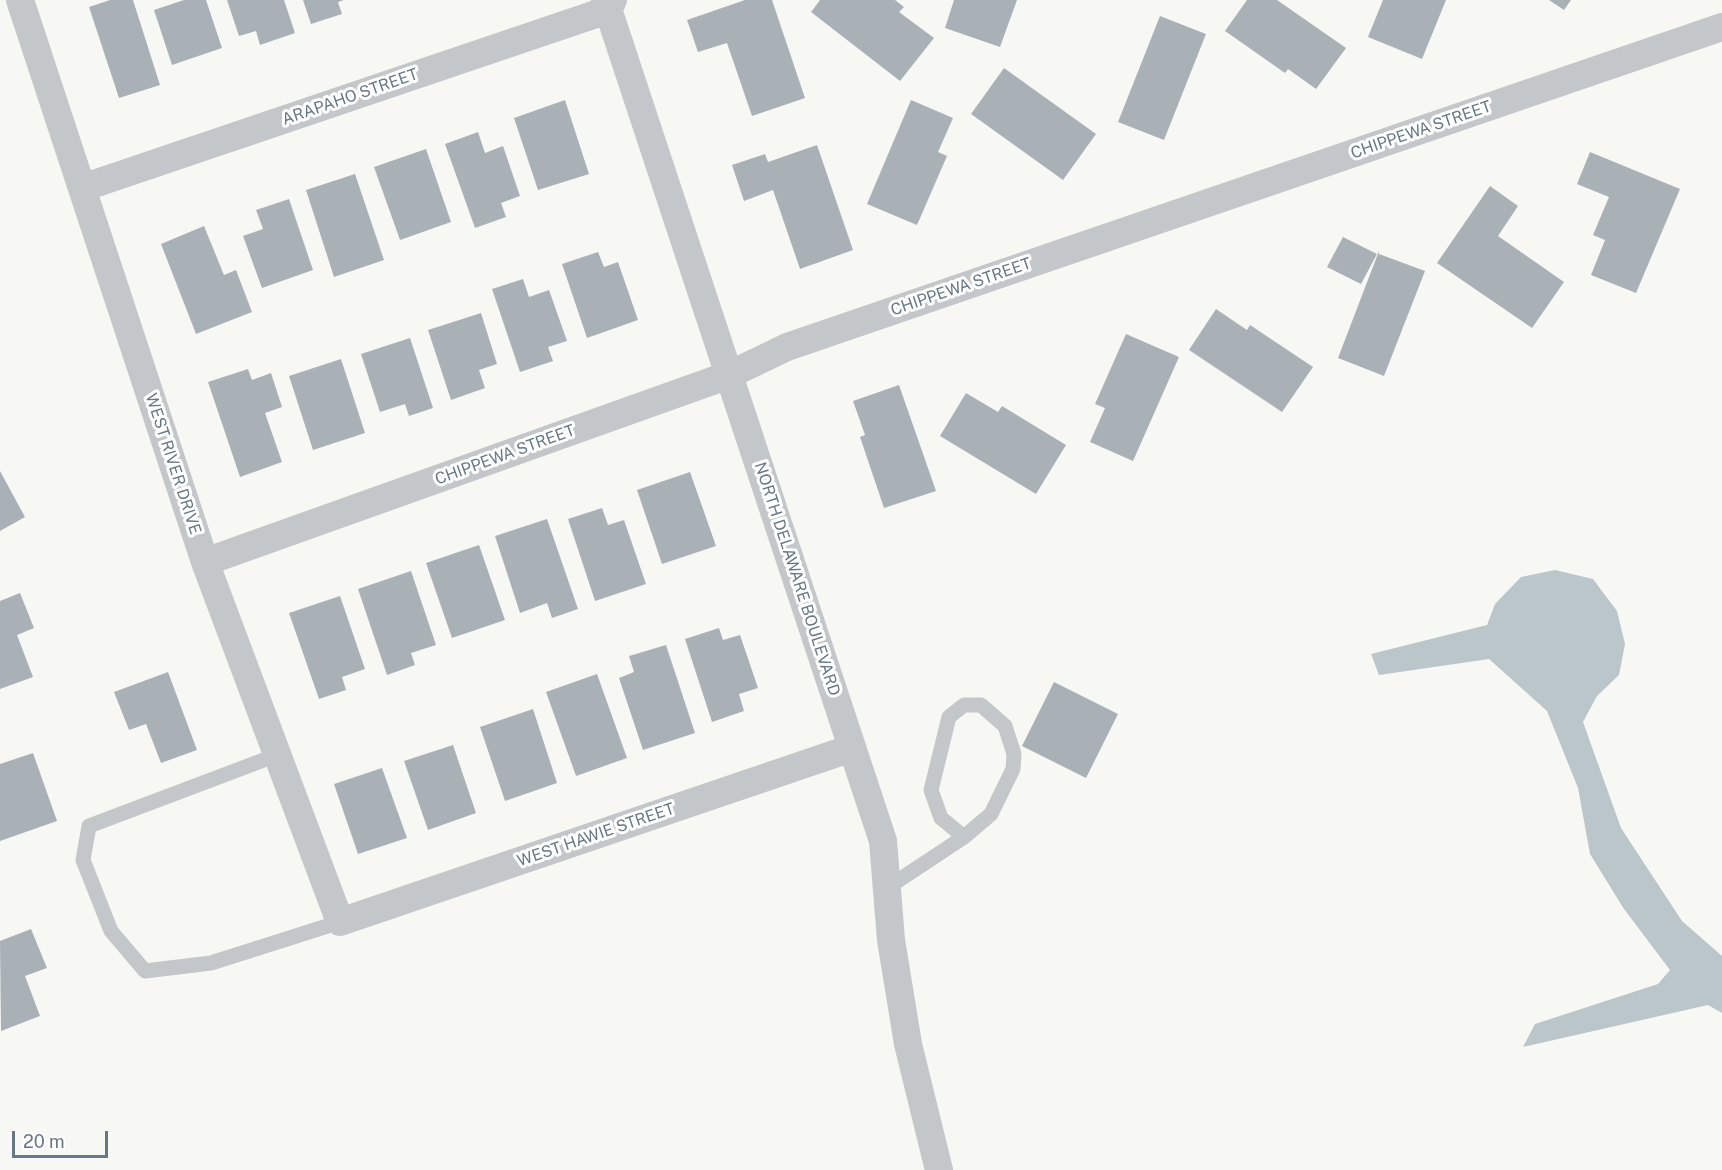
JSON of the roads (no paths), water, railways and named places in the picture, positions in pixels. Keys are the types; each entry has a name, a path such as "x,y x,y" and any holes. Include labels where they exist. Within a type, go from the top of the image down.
{"street":[{"name":"WEST RIVER DRIVE","path":"20,0 205,562 340,922"},
{"name":"ARAPAHO STREET","path":"82,188 609,3"},
{"name":"NORTH DELAWARE BOULEVARD","path":"609,3 883,841 891,940 908,1044 939,1170"},
{"name":"CHIPPEWA STREET","path":"205,562 729,375 787,346 1722,27"},
{"name":"WEST HAWIE STREET","path":"340,922 852,748"}],"lane":[{"path":"887,888 964,837 991,814 1013,769 1014,754 1005,726 981,705 964,705 949,717 931,790 941,818 964,837"},
{"path":"277,755 89,826 83,860 111,931 145,972 210,963 340,922"}]}
